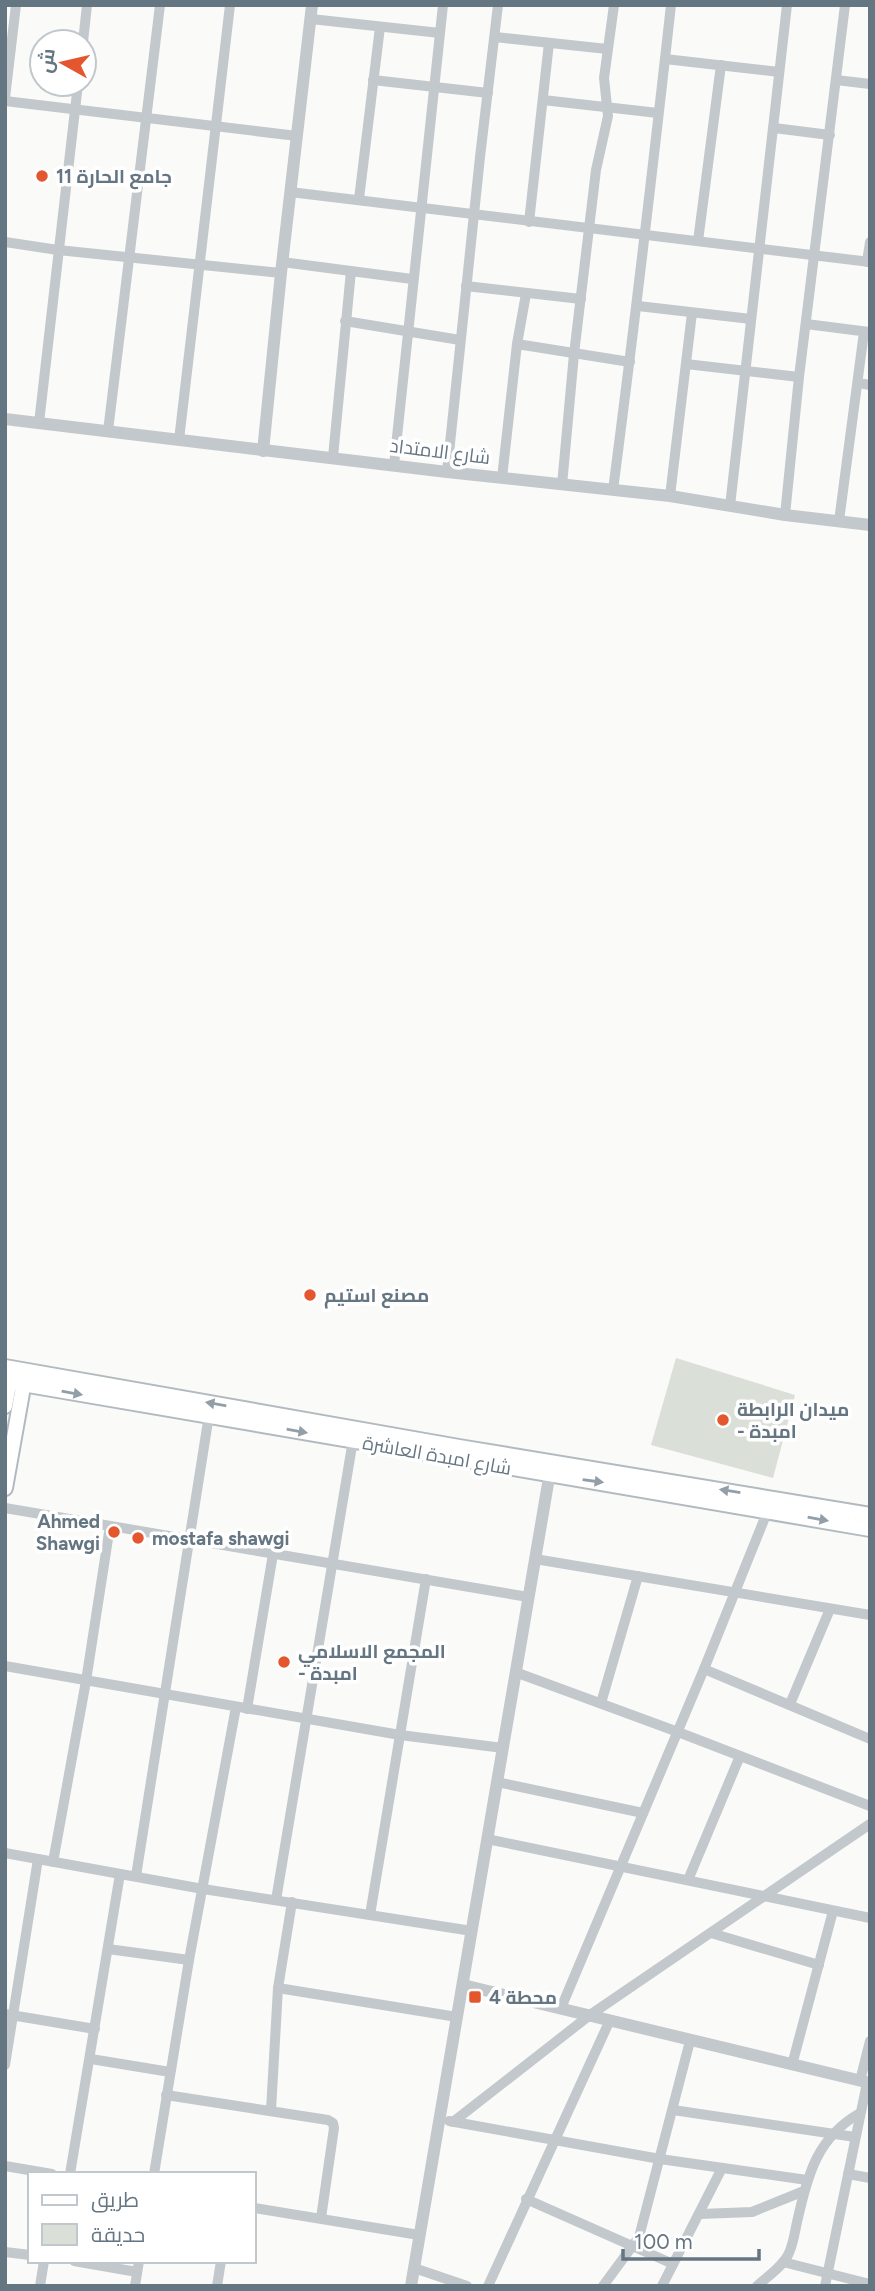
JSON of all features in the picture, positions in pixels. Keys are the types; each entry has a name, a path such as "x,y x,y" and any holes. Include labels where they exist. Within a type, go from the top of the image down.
{"main road":[{"path":"5,1406 14,1376"},
{"path":"5,1488 14,1376"},
{"name":"شارع امبدة العاشرة","path":"14,1376 209,1415 353,1440 870,1515"},
{"name":"شارع امبدة العاشرة","path":"14,1376 551,1469 633,1487 870,1529"}],"street":[{"path":"16,5 5,100 297,136"},
{"path":"84,28 87,5"},
{"path":"108,430 160,5"},
{"path":"179,440 230,5"},
{"path":"394,465 443,5"},
{"path":"447,472 498,5"},
{"path":"562,485 574,354 596,170 608,116 604,78 614,5"},
{"path":"613,490 638,306 643,235 671,5"},
{"path":"730,506 787,5"},
{"path":"785,515 799,377 845,5"},
{"path":"263,451 281,267 312,12 380,27 440,33"},
{"path":"359,199 380,27"},
{"path":"495,37 607,49"},
{"path":"529,222 549,43"},
{"path":"665,59 779,72"},
{"path":"698,241 721,65"},
{"path":"373,80 488,93"},
{"path":"836,80 870,85"},
{"path":"39,423 76,98"},
{"path":"542,100 658,113"},
{"path":"774,128 830,135"},
{"path":"290,192 869,262 870,242"},
{"path":"5,242 200,264 351,271 412,279"},
{"path":"332,457 351,271"},
{"path":"466,286 581,299"},
{"path":"502,478 517,344 526,294"},
{"path":"638,306 751,319"},
{"path":"670,496 692,313"},
{"path":"345,321 460,340"},
{"path":"806,324 867,332 839,521"},
{"path":"517,344 630,362"},
{"path":"686,364 799,377"},
{"path":"858,383 870,385"},
{"name":"شارع الامتداد","path":"5,419 263,451 670,496 785,515 870,525"},
{"path":"136,1876 209,1415"},
{"path":"276,1899 353,1440"},
{"path":"411,2286 419,2235 446,2121 457,2017 551,1469"},
{"path":"5,1508 528,1597"},
{"path":"561,2008 705,1670 768,1510"},
{"path":"53,1862 86,1681 110,1526"},
{"path":"247,1709 273,1554"},
{"path":"535,1559 870,1615"},
{"path":"601,1703 638,1576"},
{"path":"370,1915 426,1579"},
{"path":"790,1704 830,1609"},
{"path":"5,1666 400,1735 503,1748"},
{"path":"705,1670 870,1739"},
{"path":"515,1672 870,1806"},
{"path":"154,2172 189,1960 236,1707"},
{"path":"688,1880 740,1756"},
{"path":"497,1782 643,1813"},
{"path":"446,2121 590,2015 868,1826"},
{"path":"487,1839 870,1918"},
{"path":"5,1853 204,1889 472,1931"},
{"path":"5,2065 10,2014 38,1859"},
{"path":"71,2172 120,1874"},
{"path":"271,2110 278,1988 292,1902"},
{"path":"792,2065 833,1911"},
{"path":"710,1933 819,1965"},
{"path":"108,1949 189,1960"},
{"path":"463,1985 866,2082"},
{"path":"278,1988 457,2017"},
{"path":"10,2014 95,2029"},
{"path":"488,2286 610,2020"},
{"path":"603,2286 641,2231 690,2041"},
{"path":"825,2286 866,2082 870,2041"},
{"path":"91,2059 170,2072"},
{"path":"166,2095 271,2110 333,2123 321,2218"},
{"path":"673,2110 855,2137"},
{"path":"757,2286 783,2262 790,2251 807,2180 818,2154 846,2121 860,2113"},
{"path":"446,2121 660,2159 807,2180"},
{"path":"5,2166 40,2172"},
{"path":"662,2286 722,2168"},
{"path":"848,2174 870,2178"},
{"path":"700,2214 752,2212 804,2191"},
{"path":"526,2199 673,2264"},
{"path":"256,2208 419,2235"},
{"path":"5,2252 28,2255"},
{"path":"783,2262 870,2284"},
{"path":"40,2286 44,2263"},
{"path":"100,2263 138,2266 135,2286"},
{"path":"220,2263 220,2285"},
{"path":"414,2268 467,2286"}],"green space":[{"name":"ميدان الرابطة - امبدة","path":"676,1358 795,1395 773,1478 651,1445"}],"place":[{"name":"جامع الحارة 11","path":"42,176"},
{"name":"مصنع استيم","path":"310,1295"},
{"name":"ميدان الرابطة - امبدة","path":"723,1420"},
{"name":"Ahmed Shawgi","path":"114,1532"},
{"name":"mostafa shawgi","path":"138,1538"},
{"name":"المجمع الاسلامي - امبدة","path":"284,1662"},
{"name":"محطة 4","path":"475,1997"}]}
